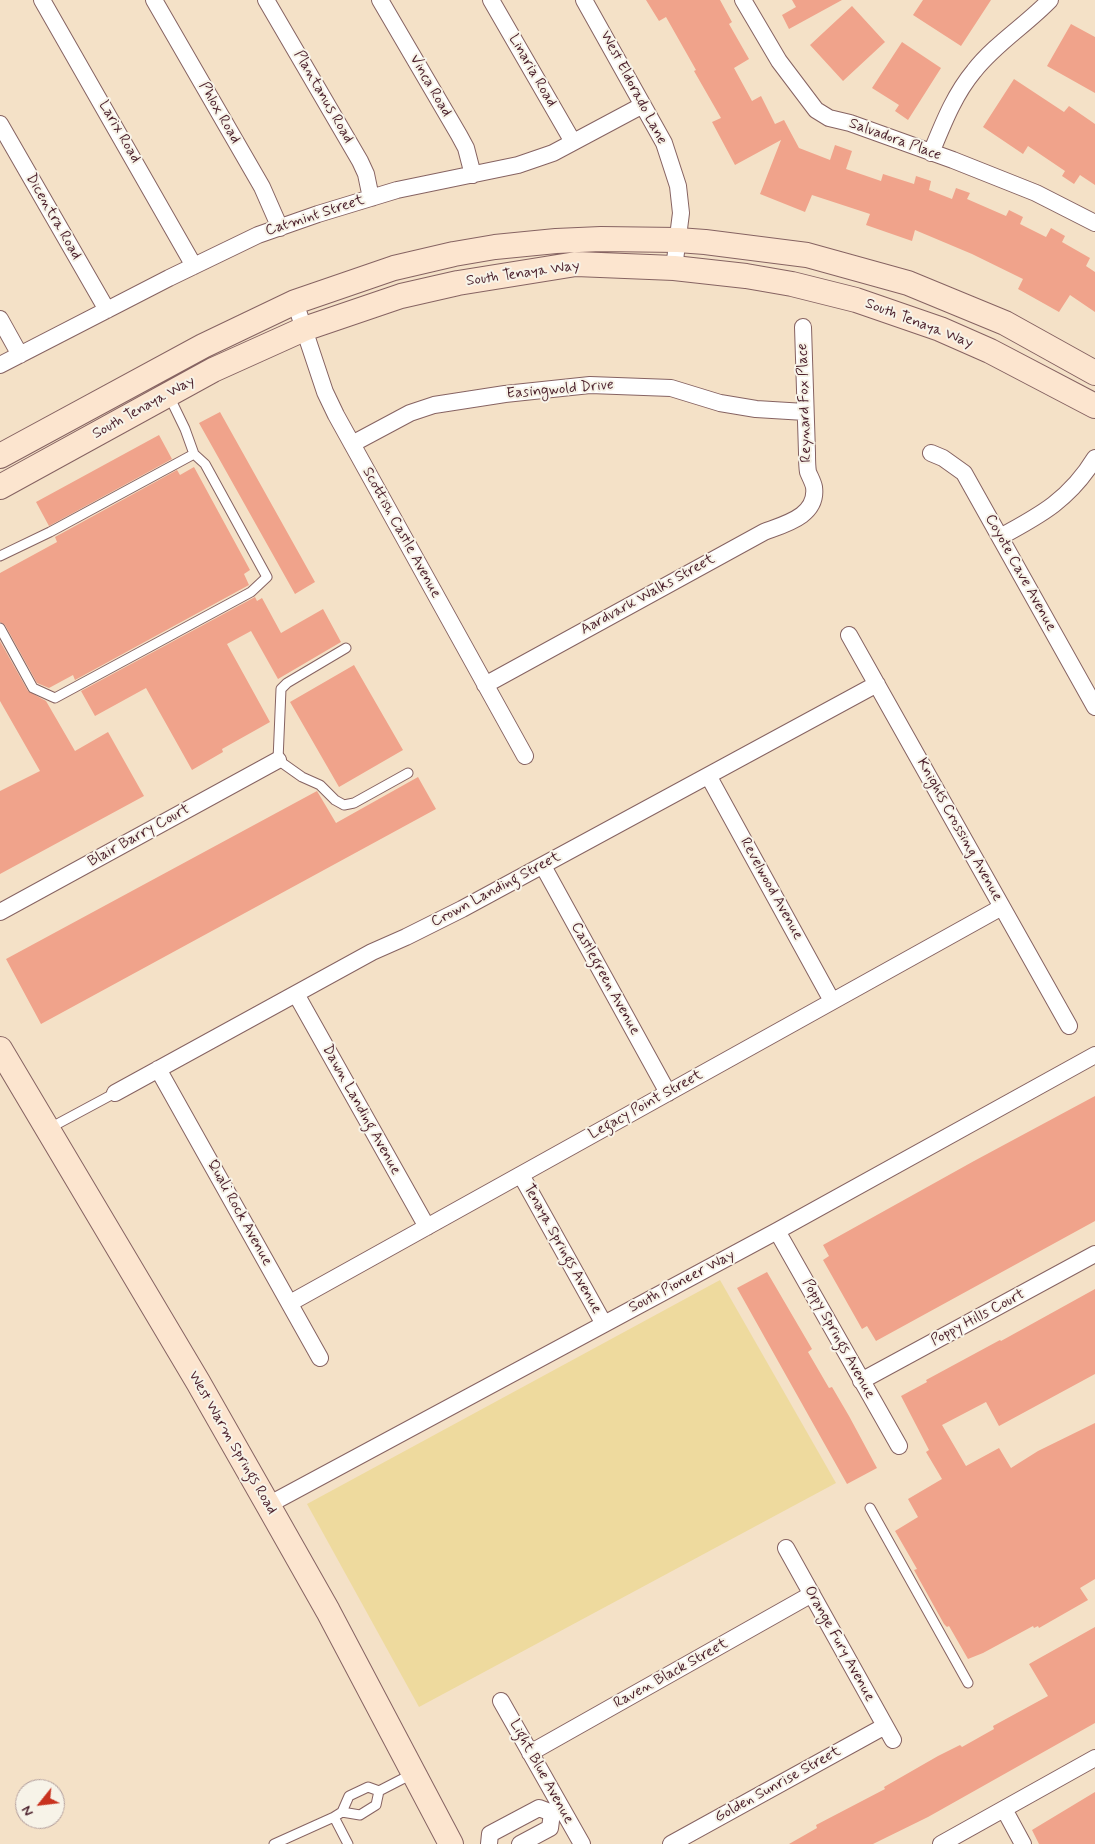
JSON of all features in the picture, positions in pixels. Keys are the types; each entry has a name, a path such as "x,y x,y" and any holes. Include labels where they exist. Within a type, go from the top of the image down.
{"street":[{"name":"Larix Road","path":"42,0 194,266"},
{"name":"Phlox Road","path":"154,0 262,187 280,228"},
{"name":"Plantanus Road","path":"266,0 360,161 366,174 371,198"},
{"name":"Vinca Road","path":"380,0 466,148 473,175"},
{"name":"Linaria Road","path":"491,0 573,142"},
{"name":"West Eldorado Lane","path":"584,0 664,143 678,186 681,213 674,268"},
{"name":"Salvadora Place","path":"743,0 779,61 816,110 828,118 850,123 1036,193 1095,223"},
{"path":"931,153 946,117 960,90 974,70 991,52 1050,0"},
{"name":"Catmint Street","path":"0,365 258,235 397,190 518,165 553,153 643,105"},
{"name":"Dicentra Road","path":"0,124 107,310"},
{"name":"South Tenaya Way","path":"0,456 203,346 295,302 394,268 495,247 556,241 601,239 678,240 807,255 908,283 1005,323 1095,373"},
{"name":"South Tenaya Way","path":"0,487 213,370 304,329 401,296 499,276 576,264 674,268 746,276 792,284 856,300 940,329 990,351 1095,406"},
{"name":"Scottish Castle Avenue","path":"295,302 325,392 524,756"},
{"path":"0,319 20,355"},
{"name":"Reynard Fox Place","path":"802,327 808,472 814,485 811,507"},
{"name":"Easingwold Drive","path":"352,444 410,413 434,405 505,394 590,385 671,388 720,403 805,412"},
{"name":"Coyote Cave Avenue","path":"931,453 943,458 964,473 1000,537 1090,686 1095,707"},
{"path":"1000,537 1060,501 1072,489 1095,458"},
{"name":"Aardvark Walks Street","path":"485,684 764,532 803,516 811,507"},
{"name":"Knights Crossing Avenue","path":"849,635 1069,1026"},
{"name":"Crown Landing Street","path":"115,1093 372,952 462,909 709,777 877,684"},
{"name":"Blair Barry Court","path":"0,912 278,760"},
{"name":"Revelwood Avenue","path":"709,777 832,1001"},
{"name":"Castlegreen Avenue","path":"543,866 668,1093"},
{"name":"Legacy Point Street","path":"290,1303 1002,907"},
{"name":"Dawn Landing Avenue","path":"296,994 427,1227"},
{"name":"West Warm Springs Road","path":"0,1048 198,1382 268,1505 328,1611 451,1844"},
{"name":"South Pioneer Way","path":"268,1505 777,1231 1095,1055"},
{"name":"Quali Rock Avenue","path":"158,1069 320,1358"},
{"name":"Tenaya Springs Avenue","path":"521,1175 604,1324"},
{"name":"Poppy Springs Avenue","path":"777,1231 898,1446"},
{"name":"Poppy Hills Court","path":"861,1381 1095,1254"},
{"name":"Orange Fury Avenue","path":"786,1548 892,1740"},
{"name":"Raven Black Street","path":"530,1753 812,1594"},
{"name":"Light Blue Avenue","path":"501,1701 530,1753 557,1811 582,1844"},
{"name":"Golden Sunrise Street","path":"671,1844 885,1726"},
{"path":"941,1844 1095,1758"},
{"path":"489,1844 490,1834 539,1808 557,1811 550,1828 520,1844"},
{"path":"1004,1809 1023,1844"}],"lane":[{"path":"0,628 33,688 55,698 251,592 266,577 206,464 194,454 185,429 168,394"},
{"path":"0,556 50,532 194,454"},
{"path":"346,648 287,683 281,689 278,760 320,785 335,800 344,805 354,803 408,773"},
{"path":"48,1130 115,1093"},
{"path":"870,1508 968,1683"},
{"path":"274,1844 289,1841 342,1812 350,1796 368,1787 379,1791 413,1773"},
{"path":"342,1812 360,1815 376,1805 379,1791"},
{"path":"334,1817 348,1844"}],"sand":[{"path":"720,1280 836,1483 419,1707 307,1504"}],"building":[{"path":"646,0 720,0 732,22 729,24 749,59 734,68 752,101 761,96 775,124 784,120 799,148 830,160 835,145 852,151 846,169 881,181 883,174 914,184 916,176 931,181 929,190 952,199 956,188 970,193 967,199 1006,216 1009,210 1023,217 1020,224 1046,237 1051,228 1065,236 1062,242 1090,258 1086,266 1095,272 1095,312 1070,295 1059,312 1018,289 1023,279 972,254 915,230 912,241 866,225 870,214 812,195 805,212 760,194 781,140 735,165 712,122 721,118 694,71 696,70 666,17 659,21"},
{"path":"792,0 842,0 789,29 782,15 796,7"},
{"path":"923,0 991,0 961,46 913,15"},
{"path":"852,6 885,42 843,81 810,45"},
{"path":"1071,24 1095,37 1095,93 1047,66"},
{"path":"902,42 941,68 908,120 895,111 899,105 872,88"},
{"path":"1014,79 1064,112 1069,106 1095,124 1095,185 1080,175 1074,184 1062,176 1065,171 1028,146 1023,154 983,127"},
{"path":"220,412 315,582 295,594 199,423"},
{"path":"159,435 172,459 49,526 36,502"},
{"path":"194,467 250,570 244,574 249,585 75,680 73,675 49,688 37,683 5,625 0,622 0,573 57,542 55,537 177,470 180,475"},
{"path":"255,597 257,601 262,598 281,633 323,609 341,642 278,679 251,631 227,644 270,722 222,749 223,752 192,770 146,688 95,716 81,691"},
{"path":"0,641 28,691 46,701 75,751 108,732 144,796 0,874 0,791 40,771 0,701"},
{"path":"354,665 403,750 339,787 290,702"},
{"path":"418,777 436,809 41,1024 6,959 317,791 336,823"},
{"path":"1095,1096 1095,1221 876,1341 867,1326 862,1329 823,1260 829,1256 823,1245"},
{"path":"767,1272 812,1349 808,1352 829,1388 832,1387 877,1468 847,1484 737,1288"},
{"path":"1095,1289 1095,1374 999,1426 986,1402 942,1425 966,1466 999,1448 1011,1468 1038,1451 1095,1423 1095,1579 1080,1588 1088,1600 1039,1628 1038,1626 1034,1628 1033,1626 968,1659 949,1626 947,1627 944,1624 914,1570 917,1569 895,1531 918,1517 908,1499 942,1479 926,1452 929,1450 901,1396 927,1382 926,1380"},
{"path":"1095,1627 1095,1723 928,1817 873,1844 789,1844 817,1828 816,1825 885,1789 884,1787 938,1756 960,1745 962,1747 994,1729 993,1726 1048,1696 1029,1664"},
{"path":"1095,1792 1095,1844 1039,1844 1032,1830"}]}
